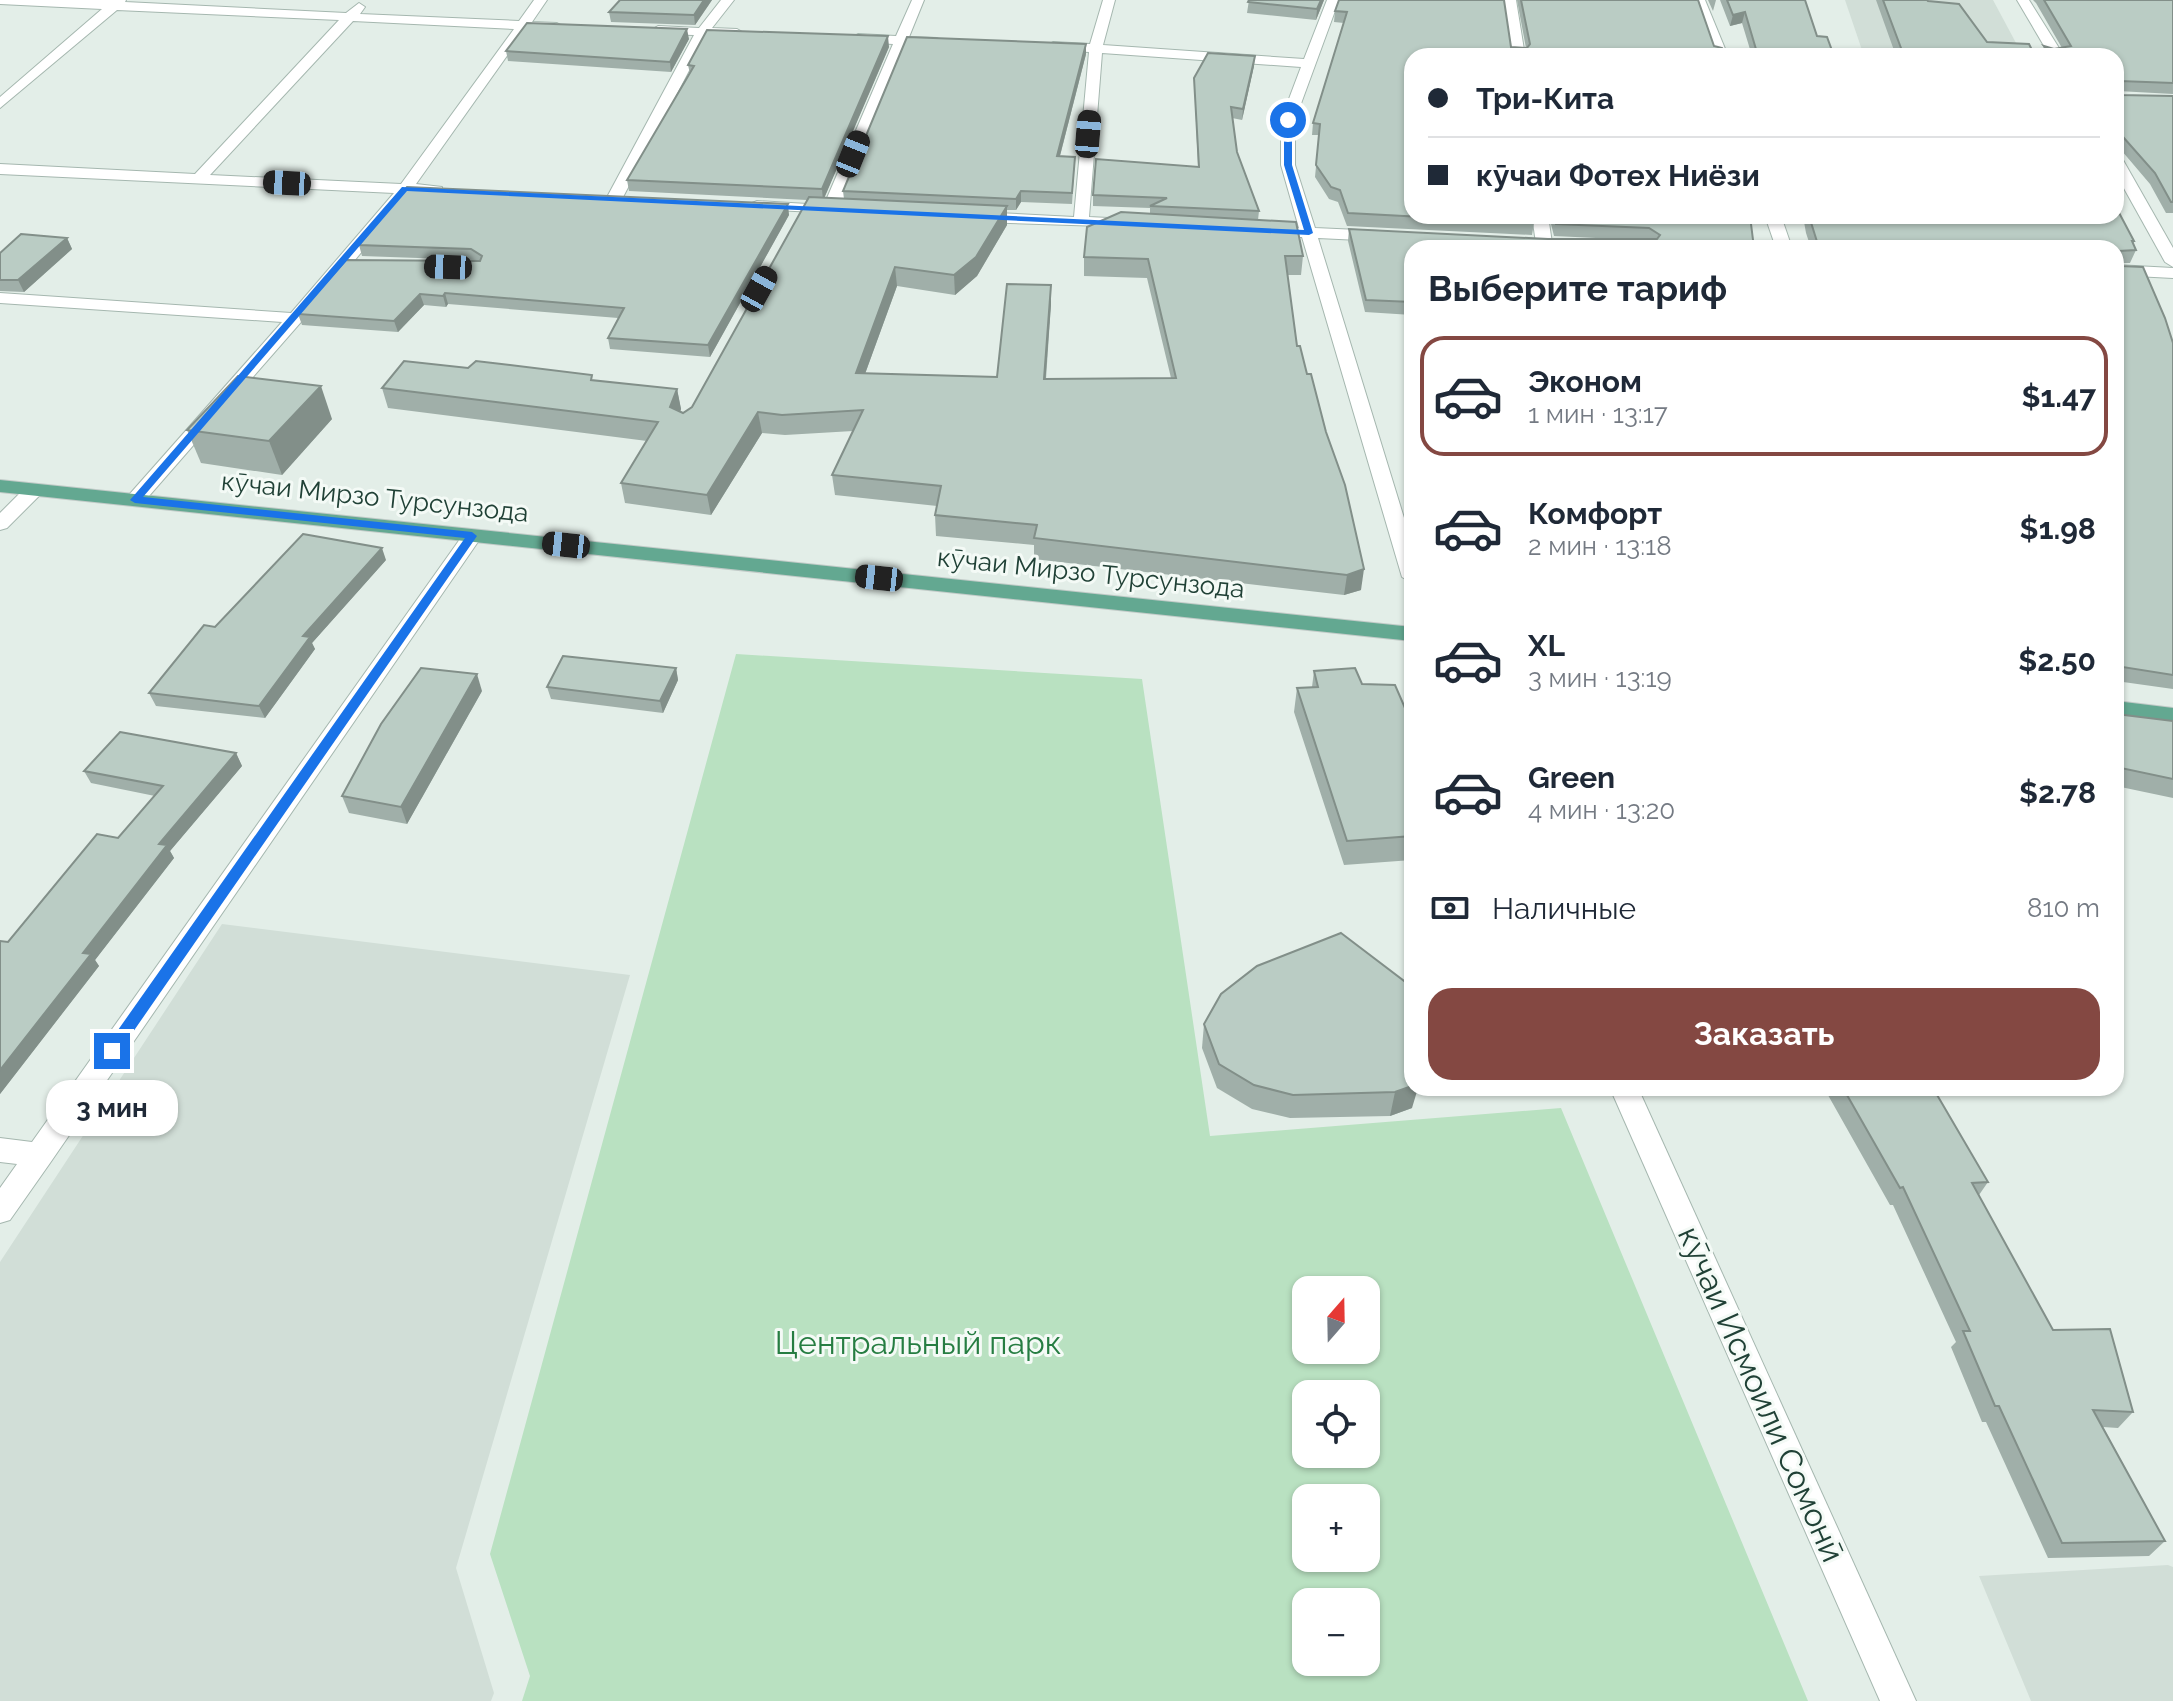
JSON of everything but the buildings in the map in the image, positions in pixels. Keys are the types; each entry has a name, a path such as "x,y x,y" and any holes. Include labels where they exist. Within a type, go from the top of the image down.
{"main road":[{"name":"кӯчаи Мирзо Турсунзода","path":"0,486 1404,633"},
{"path":"2124,709 2173,715"}],"street":[{"path":"0,0 118,2 566,27"},
{"path":"198,179 367,0"},
{"path":"135,500 344,263 405,189 541,0"},
{"path":"614,199 703,31 728,0"},
{"path":"740,205 800,215 838,210 899,41 918,0"},
{"path":"1081,222 1096,47 1109,0"},
{"path":"1333,0 1288,120 1288,165 1404,550"},
{"path":"1510,0 1517,48"},
{"path":"1699,0 1718,48"},
{"path":"2023,0 2052,48"},
{"path":"0,104 118,2"},
{"path":"642,29 750,33"},
{"path":"839,37 959,43"},
{"path":"1035,45 1308,63"},
{"path":"0,169 449,191"},
{"path":"2124,174 2173,262"},
{"path":"955,216 1141,225"},
{"path":"1248,230 1403,237"},
{"path":"344,263 373,264"},
{"path":"2124,270 2173,273"},
{"path":"0,298 293,318"},
{"path":"0,524 34,490"},
{"path":"0,1211 472,536"},
{"name":"кӯчаи Исмоили Сомонӣ","path":"1628,1096 1898,1701"},
{"path":"0,1150 40,1155"}],"shaded area":[{"path":"1845,0 1993,0 2019,48 1861,48"},
{"path":"222,924 630,975 456,1568 494,1693 491,1701 0,1701 0,1262"},
{"path":"2173,1567 2173,1701 2031,1701 1979,1576"}],"green space":[{"name":"Центральный парк","path":"736,654 1142,679 1210,1136 1561,1108 1808,1701 522,1701 530,1676 490,1554"}],"route":[{"path":"112,1051 472,536 135,500 344,263 405,189 1309,233 1288,165 1288,120"}]}
